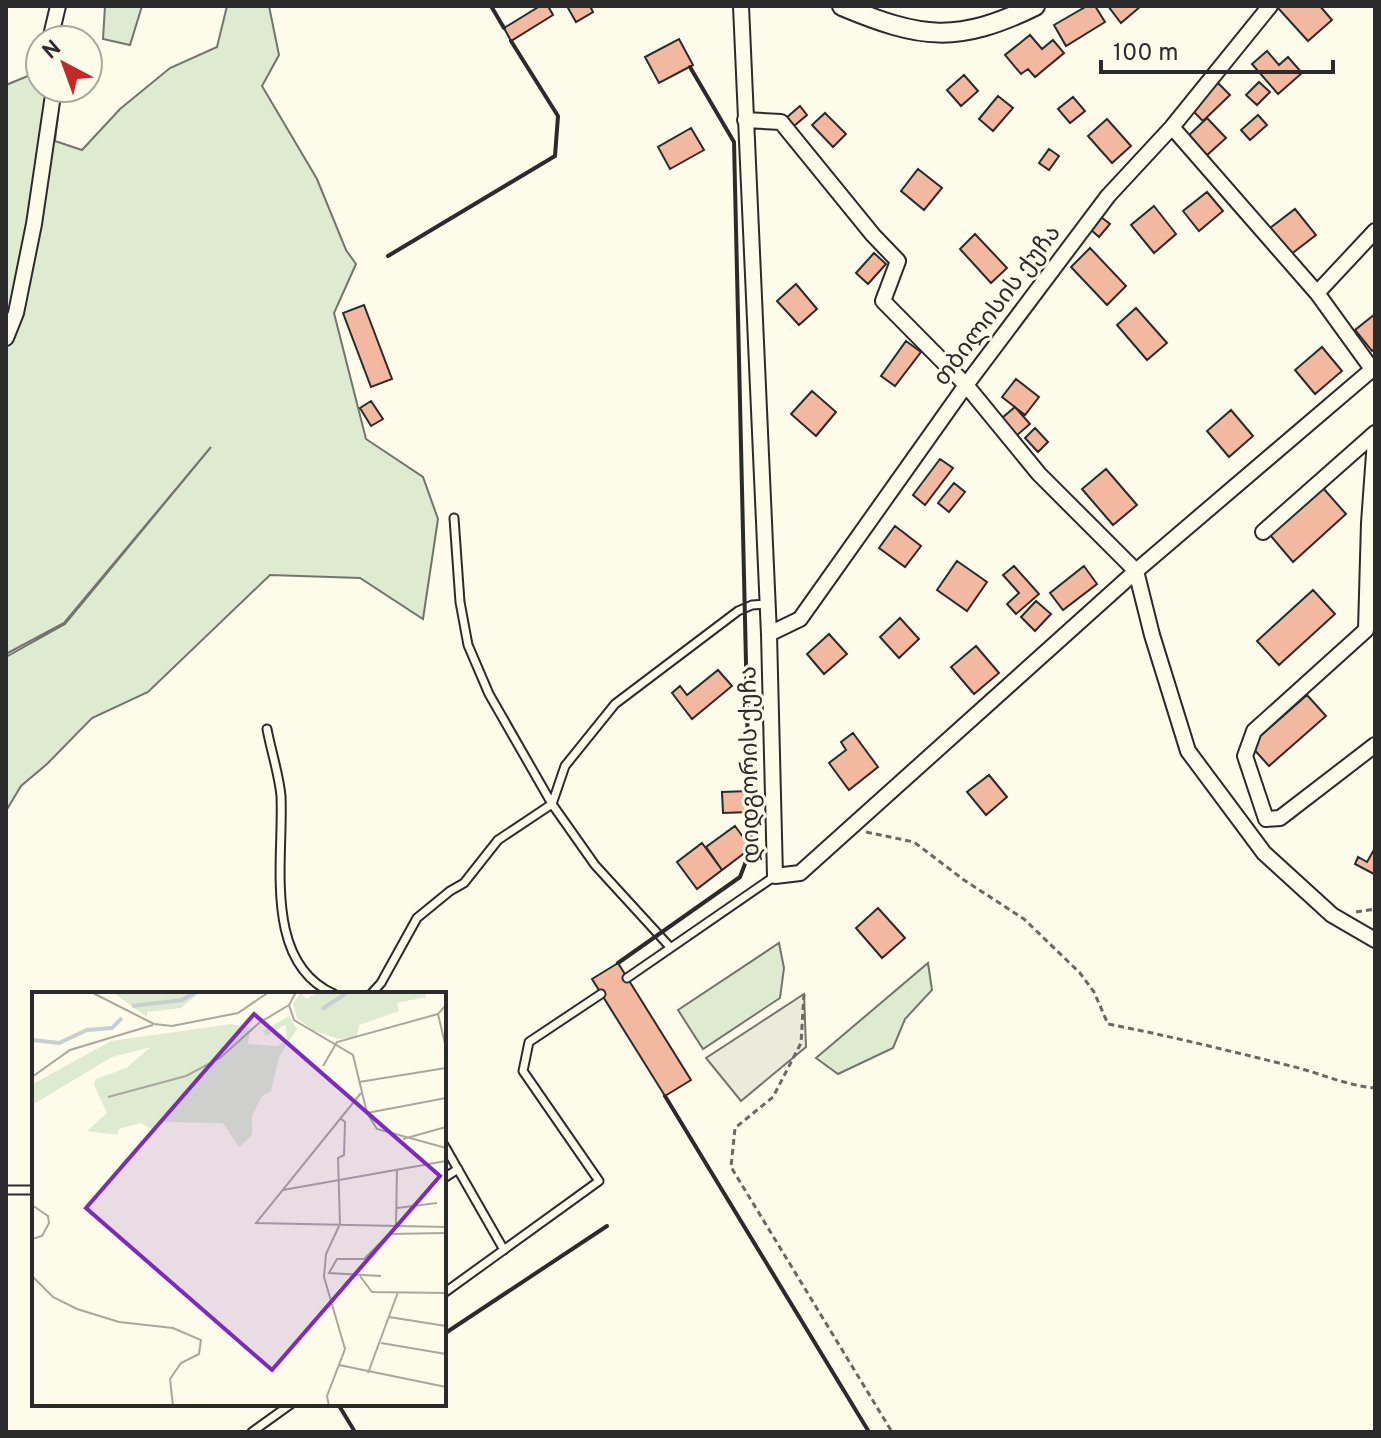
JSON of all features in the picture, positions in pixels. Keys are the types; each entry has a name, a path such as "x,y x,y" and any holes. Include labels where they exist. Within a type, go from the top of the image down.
{"street":[{"name":"დიდგორის ქუჩა","path":"741,6 768,604 775,876 800,873 1136,571 1374,368"},
{"path":"842,6 909,29 939,34 970,32 1002,22 1035,6"},
{"name":"თბილისის ქუჩა","path":"769,634 800,619 966,385 1108,196 1172,127 1270,6"},
{"path":"6,338 16,313 34,224 52,104"},
{"path":"745,120 781,122 898,261 883,301 966,385 1039,474 1136,571 1188,751 1264,853 1332,915 1375,940"},
{"path":"1172,127 1317,293 1374,368"},
{"path":"1317,293 1375,231"},
{"path":"1263,532 1375,433"},
{"path":"1266,819 1245,756 1254,731 1371,626 1369,523 1375,440"},
{"path":"1251,835 1266,819 1280,818 1375,745"}],"lane":[{"path":"454,518 460,602 468,645 489,694 552,804 595,865 670,947"},
{"path":"373,992 381,983 417,918 464,883 498,840 552,804 565,766 615,704 738,611 752,605 768,604"},
{"path":"267,729 280,792 281,902 289,949 306,973 330,992"},
{"path":"627,978 775,876"},
{"path":"446,1292 599,1181 523,1071 529,1042 601,994"},
{"path":"446,1148 504,1250"},
{"path":"446,1177 458,1169"},
{"path":"6,1190 32,1190"},
{"path":"252,1432 288,1406"}],"path":[{"path":"851,828 914,842 964,880 1024,919 1080,973 1094,992 1108,1024 1187,1039 1226,1052 1294,1067 1343,1084 1375,1088"},
{"path":"804,994 801,1043 773,1097 735,1128 731,1167 892,1432"}],"green space":[{"path":"105,6 142,6 130,45 104,39"},
{"path":"227,6 269,6 279,55 262,86 317,179 346,250 356,264 334,313 366,439 423,477 438,519 423,619 360,578 270,575 148,692 92,718 21,786 6,811 6,657 65,624 211,447 64,623 6,654 6,85 24,78 24,104 59,104 55,141 82,150 120,109 170,68 217,47"},
{"path":"779,943 784,968 780,998 703,1049 678,1010"},
{"path":"928,963 932,990 905,1019 893,1048 838,1074 816,1058"}],"shaded area":[{"path":"804,994 806,1047 741,1101 706,1058"}],"building":[{"path":"540,6 548,6 553,15 511,41 504,28"},
{"path":"590,6 593,12 576,22 568,8"},
{"path":"1087,6 1095,6 1105,22 1066,46 1054,25"},
{"path":"1108,6 1141,6 1121,23"},
{"path":"1320,6 1332,20 1308,41 1278,8"},
{"path":"1030,35 1042,49 1053,40 1064,53 1035,77 1028,69 1021,74 1005,55"},
{"path":"679,39 693,65 659,83 645,57"},
{"path":"1267,51 1279,65 1288,57 1302,73 1278,94 1252,64"},
{"path":"964,75 978,91 961,106 947,90"},
{"path":"1259,82 1270,92 1257,105 1246,95"},
{"path":"1218,83 1230,95 1203,121 1191,109"},
{"path":"998,96 1013,108 993,131 979,119"},
{"path":"1073,97 1085,111 1070,123 1058,109"},
{"path":"800,106 807,115 794,126 786,118"},
{"path":"825,113 846,134 833,147 812,125"},
{"path":"1258,115 1267,125 1250,140 1241,130"},
{"path":"1207,118 1226,138 1206,156 1187,137"},
{"path":"1107,119 1131,146 1112,163 1088,136"},
{"path":"691,128 704,150 670,169 658,147"},
{"path":"1049,149 1059,156 1049,170 1039,163"},
{"path":"918,169 942,188 924,210 901,191"},
{"path":"1207,192 1223,211 1199,231 1183,211"},
{"path":"1154,206 1176,234 1154,253 1131,225"},
{"path":"1295,209 1316,235 1290,255 1270,228"},
{"path":"1101,217 1110,224 1099,237 1090,229"},
{"path":"975,234 1007,268 991,283 960,249"},
{"path":"1090,248 1126,286 1107,305 1071,267"},
{"path":"874,253 886,264 868,284 856,273"},
{"path":"796,284 817,309 799,325 777,301"},
{"path":"364,305 392,379 371,387 343,313"},
{"path":"1136,308 1167,343 1147,360 1117,325"},
{"path":"1375,314 1375,349 1372,351 1355,330"},
{"path":"906,341 921,352 895,386 881,376"},
{"path":"1322,347 1342,371 1315,394 1295,370"},
{"path":"1016,379 1039,397 1025,415 1002,397"},
{"path":"812,391 836,412 816,436 791,414"},
{"path":"371,401 383,419 371,426 360,408"},
{"path":"1015,407 1030,424 1016,436 1002,418"},
{"path":"1231,410 1253,436 1229,457 1207,431"},
{"path":"1035,428 1048,442 1038,452 1025,438"},
{"path":"940,459 953,468 925,505 913,495"},
{"path":"1106,469 1137,505 1113,525 1082,489"},
{"path":"954,483 965,492 949,512 938,503"},
{"path":"1323,488 1346,514 1293,562 1270,535"},
{"path":"895,526 921,546 905,567 879,548"},
{"path":"957,561 987,582 967,611 937,590"},
{"path":"1014,566 1039,594 1016,614 1007,604 1019,593 1003,575"},
{"path":"1084,566 1097,584 1063,610 1050,593"},
{"path":"1313,590 1335,614 1279,665 1257,641"},
{"path":"1036,601 1051,614 1035,631 1021,617"},
{"path":"900,618 919,639 899,658 880,637"},
{"path":"829,634 847,654 824,674 807,654"},
{"path":"976,646 999,673 974,694 951,667"},
{"path":"718,670 732,686 692,719 672,693 680,686 687,695"},
{"path":"1307,695 1326,716 1269,766 1250,745"},
{"path":"853,733 878,767 849,790 829,763 846,750 841,742"},
{"path":"989,775 1007,797 986,815 967,792"},
{"path":"749,791 750,812 723,813 722,792"},
{"path":"735,826 751,848 722,870 706,847"},
{"path":"702,843 722,870 697,889 677,862"},
{"path":"1375,848 1374,874 1355,864 1358,857 1367,862"},
{"path":"878,908 905,938 882,958 856,928"},
{"path":"618,963 691,1080 665,1096 592,979"}],"wall":[{"path":"491,6 504,28"},
{"path":"388,256 555,156 558,116 511,41"},
{"path":"690,67 734,142 749,793"},
{"path":"618,963 740,877 751,848 750,809"},
{"path":"665,1096 869,1432"},
{"path":"446,1333 607,1226"},
{"path":"339,1406 355,1432"}]}
